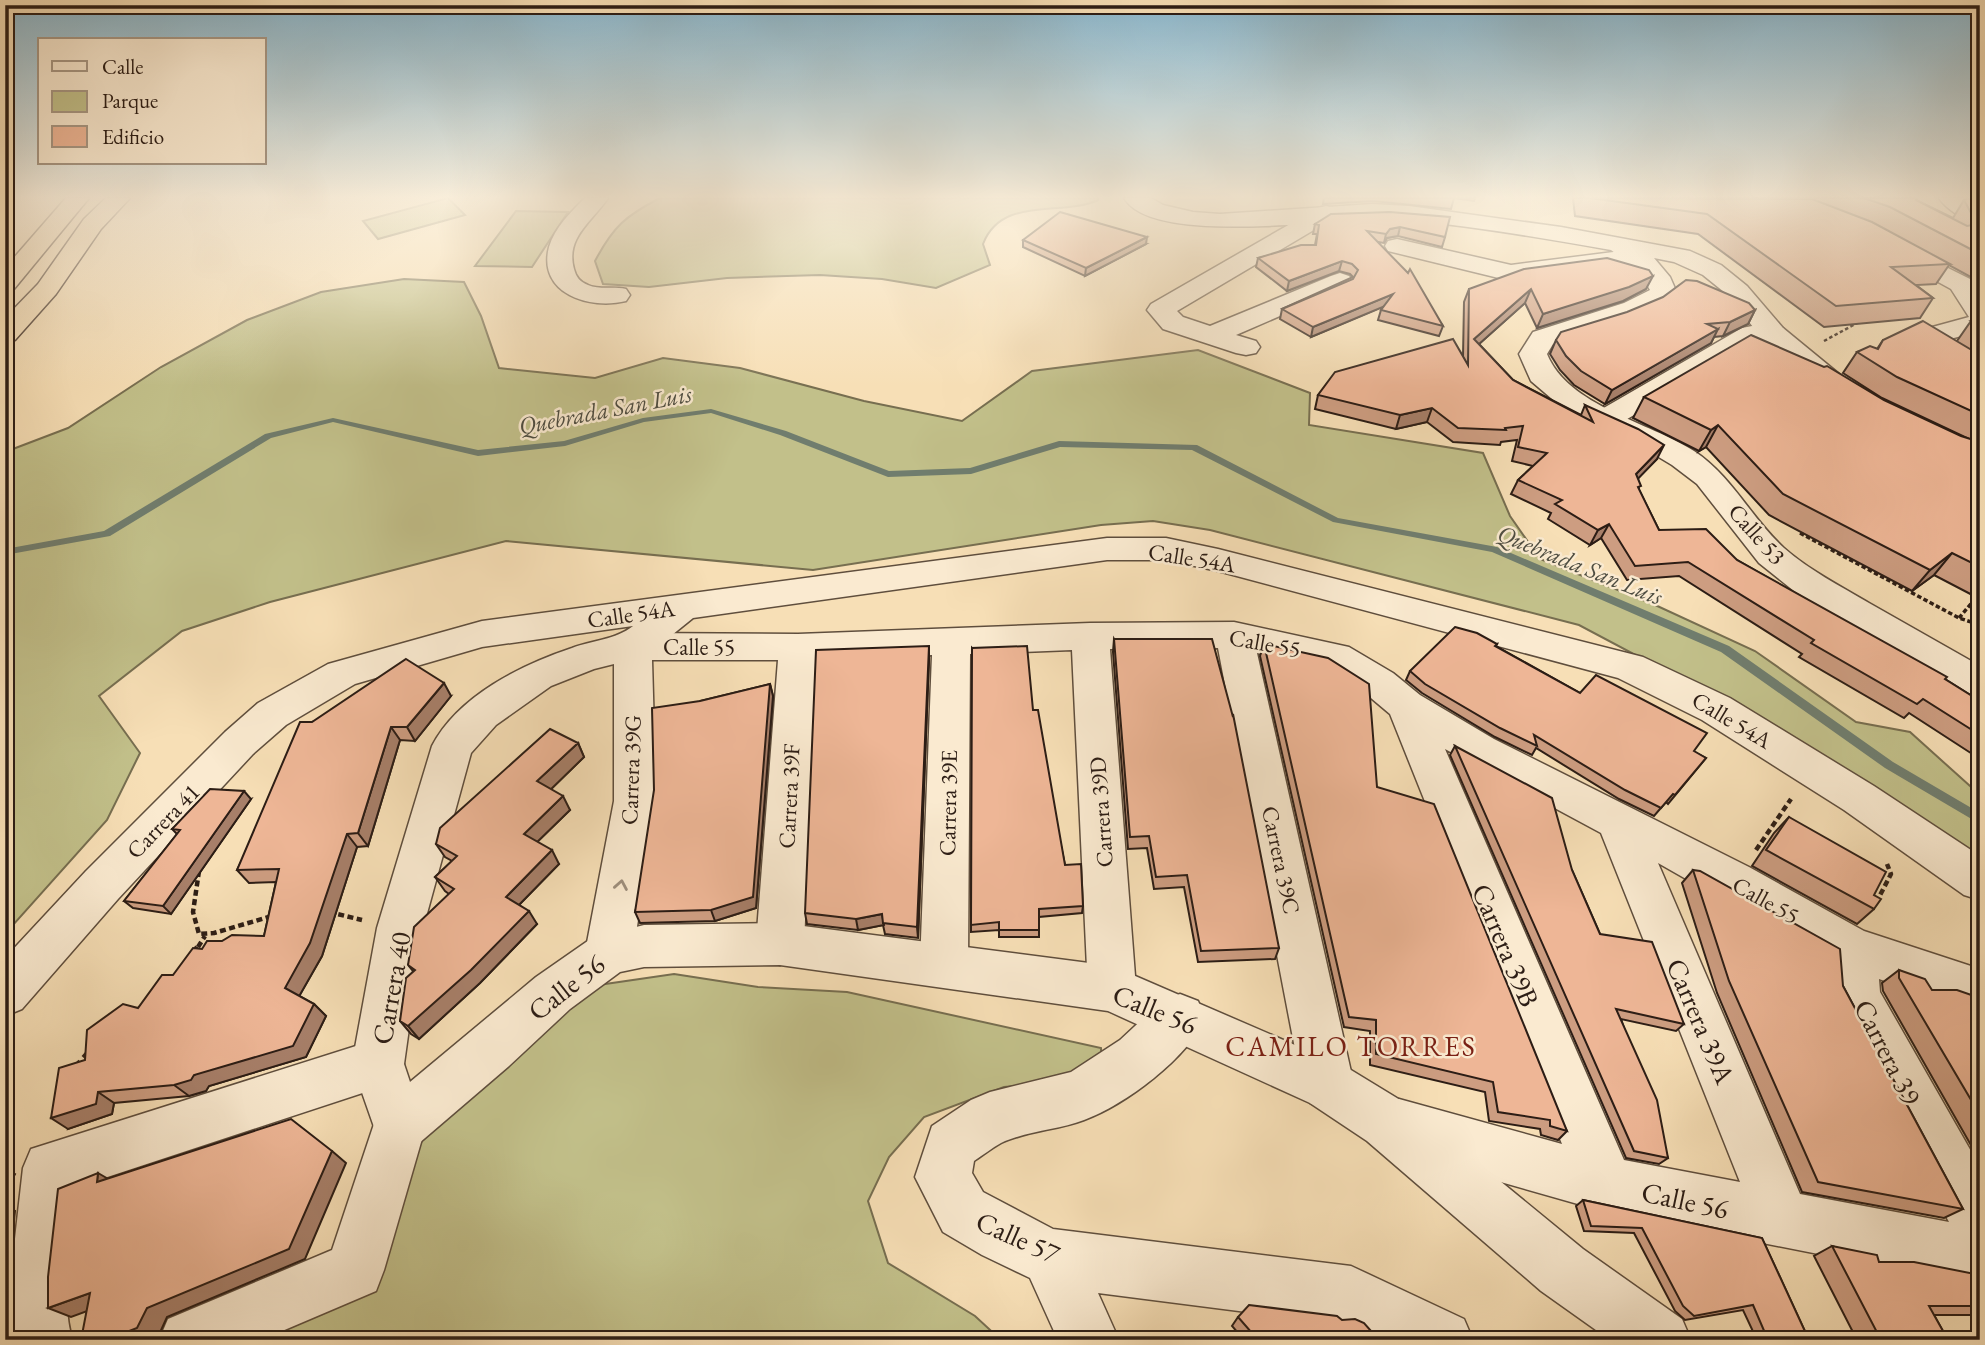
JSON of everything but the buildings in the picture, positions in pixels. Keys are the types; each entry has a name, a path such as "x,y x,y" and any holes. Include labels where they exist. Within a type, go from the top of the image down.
{"highway":[{"path":"5,284 25,261"},
{"path":"5,334 47,289 67,261"}],"street":[{"path":"561,261 560,271 567,285 581,293 617,295"},
{"path":"1244,261 1160,310 1173,323 1246,347"},
{"path":"1459,261 1511,273 1570,261"},
{"name":"Calle 53","path":"1639,261 1659,278 1664,293 1633,309 1543,338 1533,354 1541,375 1575,404 1663,447 1708,477 1771,555 1807,583 1980,684"},
{"path":"1692,261 1712,270 1738,291 1773,334 1837,387 1867,406"},
{"path":"1918,261 1961,284 1980,314"},
{"path":"1210,337 1340,281"},
{"path":"1958,357 1924,338 1980,323"},
{"path":"1606,419 1752,334 1773,334"},
{"name":"Calle 54A","path":"342,674 482,634 1107,549 1167,549 1318,585 1629,667 1716,709 1859,798 1980,881"},
{"path":"633,646 681,608"},
{"name":"Calle 55","path":"482,714 537,676 586,657 633,646 798,647 1090,636 1234,635 1336,657 1379,683 1406,706 1479,750 1733,881 1851,948 1980,992"},
{"name":"Carrera 39C","path":"1234,635 1328,1085"},
{"name":"Carrera 39D","path":"1090,636 1112,989"},
{"name":"Carrera 39E","path":"944,965 951,641"},
{"name":"Carrera 39G","path":"609,953 635,801 633,646"},
{"name":"Carrera 39F","path":"780,944 798,647"},
{"name":"Carrera 41","path":"5,993 102,885 239,743 272,714 342,674"},
{"name":"Carrera 39B","path":"1406,706 1605,1184"},
{"name":"Carrera 40","path":"399,1125 378,1064 400,928 452,746 482,714"},
{"name":"Carrera 39A","path":"1618,822 1783,1220"},
{"name":"Calle 56","path":"399,1125 491,1049 552,993 609,953 644,946 780,944 1112,989 1328,1085 1387,1122 1605,1184 1980,1257"},
{"name":"Carrera 39","path":"1851,948 1856,997 1980,1223"},
{"name":"Calle 57","path":"1180,1018 1138,1058 1082,1095 990,1119 951,1144 943,1177 963,1212 1002,1236 1050,1258 1351,1296 1443,1340"},
{"path":"43,1340 39,1335 39,1283 50,1168 378,1064"},
{"path":"1387,1122 1562,1270 1661,1340"},
{"path":"189,1340 355,1270 399,1125"},
{"path":"1050,1258 1089,1340"}],"path":[{"path":"1837,387 1817,353 1827,337 1867,318"},
{"path":"1809,523 1800,533 1959,618 1980,625"},
{"path":"1959,618 1980,593"},
{"path":"1733,881 1790,802 1794,758"},
{"path":"201,861 193,900 196,930 205,936"},
{"path":"1851,948 1891,874 1886,861"},
{"path":"192,957 205,936 259,916 284,914"},
{"path":"75,1070 79,1060 100,1042"}],"green space":[{"path":"479,261 536,261 532,267 475,266"},
{"path":"595,261 989,261 990,265 936,288 882,279 820,275 727,278 649,287 603,284"},
{"path":"404,279 464,282 481,316 499,368 595,378 663,358 740,368 864,401 962,421 1032,371 1198,350 1310,393 1309,425 1483,453 1510,516 1540,559 1653,604 1755,651 1856,722 1910,732 1980,795 1980,870 1779,731 1579,625 1210,530 1153,521 1101,525 813,570 506,541 270,602 182,631 99,696 140,753 107,820 5,934 5,452 68,428 161,367 247,320 321,292"},
{"path":"674,974 758,987 847,992 1101,1048 1102,1078 1004,1087 924,1117 889,1157 868,1201 888,1263 975,1316 1001,1340 209,1340 332,1254 364,1195 578,988"}],"waterway":[{"name":"Quebrada San Luis","path":"5,552 107,534 268,436 333,420 478,453 565,443 643,420 711,411 783,433 888,474 971,471 1059,444 1194,447 1336,520 1494,549 1725,649 1889,765 1980,819"}],"district":[{"name":"CAMILO TORRES","path":"1351,1046"}]}
